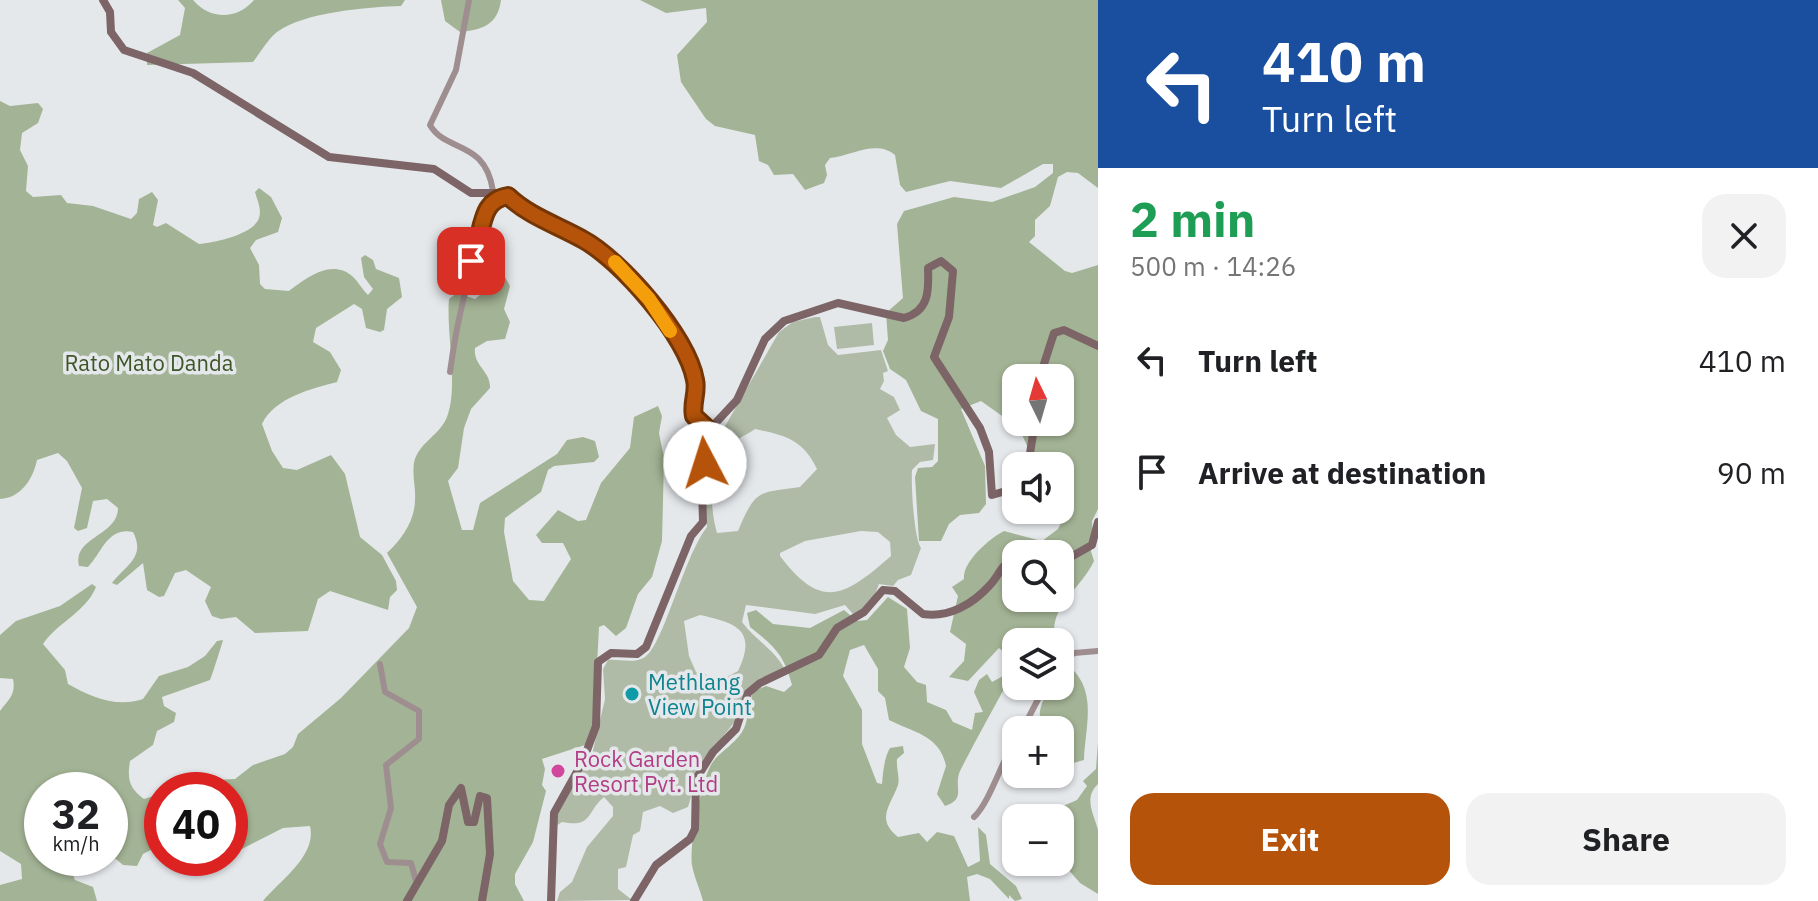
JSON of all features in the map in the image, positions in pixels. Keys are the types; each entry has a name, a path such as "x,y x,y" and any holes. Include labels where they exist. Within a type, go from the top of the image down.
{"street":[{"path":"103,0 110,12 111,32 124,50 184,69 217,86 285,133 329,157 404,169 434,169 471,193 493,191 508,196 536,216 585,240 618,265 645,294 685,356 695,380 694,416 709,430"},
{"path":"469,0 456,70 430,125 437,133 482,161 490,175 493,191"},
{"path":"450,372 457,323 471,261 481,241 487,205 492,199 508,196"},
{"path":"551,901 555,806 583,761 596,726 598,662 611,653 634,655 646,647 691,536 703,522 702,485 709,430 737,400 765,339 784,321 838,303 904,318 913,315 921,308 928,293 928,268 941,261 953,271 953,297 934,357 980,428 989,452 992,495 1002,492"},
{"path":"1044,364 1048,343 1054,333 1064,330 1098,346"},
{"path":"1074,555 1092,545 1098,535 1098,522"},
{"path":"634,901 656,865 690,839 695,829 696,779 713,752 736,729 743,701 753,688 819,655 837,628 864,612 883,590 895,591 923,614 953,613 991,584 1002,567"},
{"path":"1074,653 1098,651"},
{"path":"380,664 385,692 419,711 419,739 386,765 391,808 380,844 387,862 411,863 417,884"},
{"path":"974,817 982,809 1002,768"},
{"path":"407,901 442,841 449,805 461,788 468,822 474,822 480,796 487,798 490,854 482,901"}],"green space":[{"path":"178,0 193,0 207,11 224,15 240,11 254,0 405,0 401,6 319,15 289,25 267,42 253,62 147,65 147,53 180,35 185,8"},
{"path":"441,0 501,0 497,15 488,24 476,30 460,32 445,21"},
{"path":"640,0 1098,0 1098,188 1078,173 1067,172 1058,177 1050,206 1035,220 1035,236 1029,242 1065,271 1072,273 1098,265 1098,509 1092,521 1093,541 1089,545 1094,561 1074,590 1074,540 1043,540 1060,524 1074,524 1074,452 1030,452 1023,436 1074,436 1074,364 1002,364 1002,416 981,401 961,409 985,466 986,504 979,513 960,515 949,524 941,541 919,541 915,477 918,468 932,467 938,461 938,419 921,411 906,380 890,369 883,351 888,340 886,313 903,298 897,224 904,211 954,197 992,202 1035,187 1053,173 1053,164 1043,164 1001,188 950,181 906,192 900,185 895,155 888,150 872,148 830,158 825,165 827,175 824,183 805,190 793,174 774,175 768,165 759,161 755,135 715,126 706,119 681,82 677,55 707,22 706,8 666,13"},
{"name":"Rato Mato Danda","path":"0,101 10,106 38,103 43,109 38,123 22,133 20,150 28,166 26,191 33,197 61,195 67,203 93,206 131,219 137,213 139,199 152,192 158,200 153,225 157,227 166,223 199,244 233,237 255,224 260,211 255,192 259,188 271,197 282,218 278,232 256,240 250,248 259,265 260,284 265,289 289,291 319,272 336,269 352,276 368,295 373,289 364,277 361,258 365,255 373,260 376,269 399,278 402,297 387,309 384,330 380,332 366,328 362,309 354,304 316,328 313,342 330,352 341,370 337,382 285,401 275,407 262,424 272,451 283,468 297,470 331,455 345,474 360,537 382,555 396,581 397,590 390,597 388,610 330,591 318,599 308,631 255,633 236,617 221,619 212,616 205,601 211,587 186,570 175,573 164,596 159,597 147,590 143,563 117,585 112,583 136,554 133,532 117,533 106,542 88,567 79,566 82,549 111,525 118,508 107,499 93,501 87,528 78,531 74,528 82,488 67,461 58,453 37,460 25,486 14,495 0,499"},
{"path":"496,251 502,258 501,270 510,286 504,309 510,322 505,339 487,341 475,348 490,388 471,409 464,428 458,468 448,481 462,530 473,530 480,503 557,454 567,440 583,437 595,441 599,457 594,462 554,466 548,470 541,492 505,518 504,532 513,581 529,600 544,601 571,559 563,543 542,543 536,535 558,510 578,521 586,520 601,483 630,448 634,417 658,406 662,416 659,433 664,458 662,541 652,577 638,594 626,628 616,636 604,625 599,627 594,723 588,744 542,759 545,769 542,785 546,791 533,842 515,874 515,884 524,901 263,901 303,857 311,837 310,826 283,828 248,846 248,772 244,772 253,765 285,754 293,747 298,734 341,698 409,628 417,607 387,553 402,536 413,515 416,456 441,428 451,402 449,299 457,293 475,299 485,291 478,277 456,272 458,266 484,253"},
{"path":"820,317 828,345 838,355 881,350 888,371 883,373 884,381 880,389 894,397 900,410 887,418 896,435 910,447 935,444 933,460 920,462 912,470 915,523 921,548 911,575 898,580 893,586 879,584 869,602 853,614 845,605 815,614 746,605 742,622 784,668 759,679 746,692 737,719 701,764 688,807 673,813 660,806 643,812 640,831 633,835 626,867 618,869 618,889 632,900 557,901 560,892 572,882 587,847 613,816 613,807 604,797 584,821 562,822 556,826 556,817 584,765 590,763 605,699 603,669 608,660 637,660 652,649 690,558 707,527 705,484 712,449 779,332 793,322","holes":["755,429 792,440 812,459 817,469 800,487 760,495 738,531 717,533 712,500 716,465 728,446","861,531 878,532 890,542 891,556 846,589 821,591 808,585 780,556 780,553 805,541","700,615 724,621 740,630 745,646 738,671 723,679 696,672 689,656 684,621"]},
{"path":"872,323 874,345 837,349 834,327"},
{"path":"1004,531 1038,540 1002,540 1002,612 1059,612 1054,628 1002,628 1002,650 999,648 968,681 949,677 964,661 966,644 950,632 958,596 952,587 964,579 967,565 978,551"},
{"path":"92,584 96,587 86,603 43,644 65,670 68,684 113,702 143,699 159,676 188,667 205,656 217,641 223,640 210,680 162,697 164,706 176,713 174,722 157,731 153,745 130,761 130,783 144,799 144,853 137,866 128,865 128,772 24,772 24,876 73,876 75,880 93,887 97,901 0,901 0,885 22,879 21,864 0,851 0,711 11,696 14,684 13,679 0,678 0,635 16,621 60,606"},
{"path":"888,597 907,609 910,648 904,667 917,682 926,685 927,702 946,710 953,722 972,730 975,713 983,712 974,692 979,680 987,674 992,682 1002,677 1002,693 960,771 958,796 945,806 937,794 946,766 943,756 938,747 924,736 889,720 885,698 878,691 878,669 864,645 850,650 843,676 862,710 862,744 877,783 882,784 890,748 903,746 904,753 897,759 898,782 886,818 891,830 898,837 919,833 927,842 937,832 954,836 968,867 980,861 978,827 986,835 990,864 1016,886 1022,899 1015,901 1009,895 1009,899 990,879 977,874 967,877 970,901 703,901 693,870 692,843 708,771 716,758 742,732 754,691 766,686 784,692 792,685 782,658 750,627 747,613 756,610 773,624 810,628 844,610 857,621 867,620"},
{"path":"1074,671 1079,677 1088,711 1084,760 1074,763 1074,716 1040,716 1043,702 1074,700"},
{"path":"1098,742 1098,784 1090,800 1098,830 1098,894 1074,876 1074,804 1068,804 1077,800 1087,786 1083,781 1096,769"}],"slow traffic":[{"path":"615,262 649,299 670,331"}],"place":[{"name":"Methlang View Point","path":"632,694"},
{"name":"Rock Garden Resort Pvt. Ltd","path":"558,771"}],"route":[{"path":"471,261 481,241 487,205 492,199 508,196 518,206 585,240 618,265 649,299 685,356 695,380 694,416 702,427 709,430 705,463"}]}
